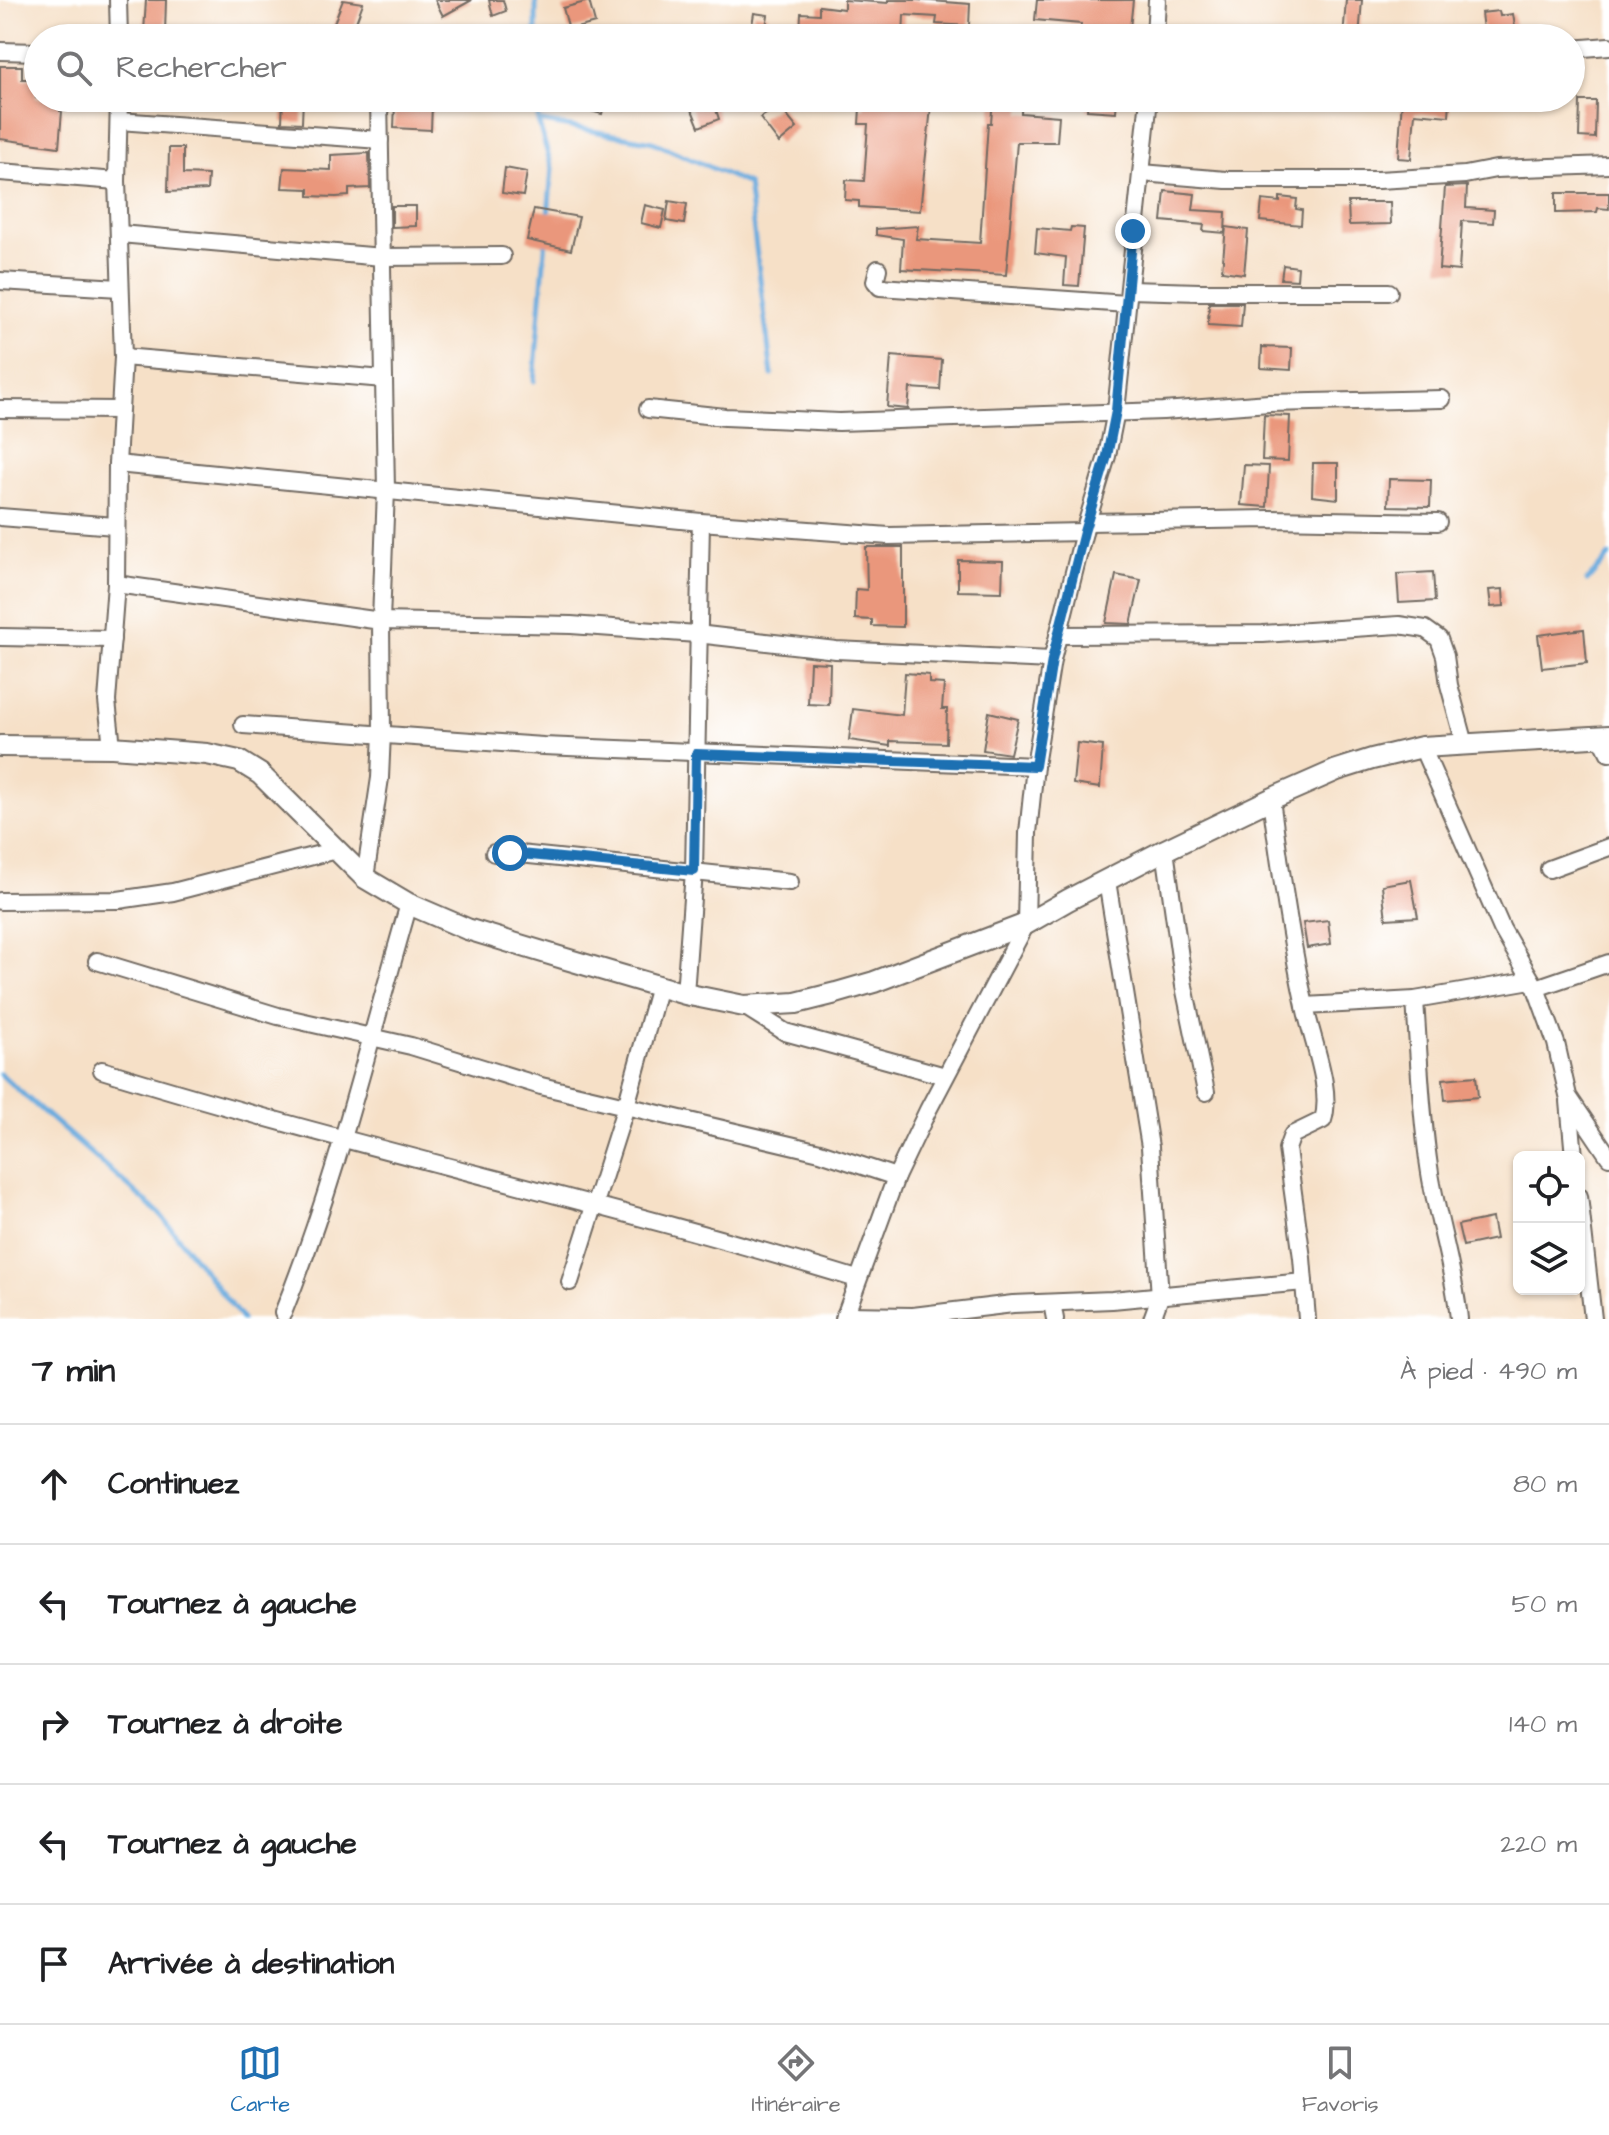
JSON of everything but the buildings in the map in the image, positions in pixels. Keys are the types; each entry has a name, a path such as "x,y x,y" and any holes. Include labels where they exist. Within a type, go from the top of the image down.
{"street":[{"path":"118,0 119,24"},
{"path":"1156,24 1157,0"},
{"path":"1585,48 1609,46"},
{"path":"0,51 24,52"},
{"path":"112,747 107,701 116,584 115,526 123,357 117,181 119,112"},
{"path":"365,878 380,778 382,733 381,621 386,490 379,112"},
{"path":"1148,112 1116,411 1107,456 1085,527 1052,660 1035,766 1028,833 1026,924 945,1076 896,1177 845,1317 913,1316 1013,1304 1053,1311 1304,1282"},
{"path":"119,121 380,140"},
{"path":"1142,173 1226,180 1378,180 1465,175 1496,169 1609,165"},
{"path":"0,172 117,181"},
{"path":"120,234 382,257 502,256"},
{"path":"878,269 875,281 880,287 1128,297 1200,292 1389,292"},
{"path":"0,281 120,288"},
{"path":"123,357 384,379"},
{"path":"648,409 725,417 839,422 1163,411 1269,403 1442,399"},
{"path":"0,409 119,410"},
{"path":"117,464 701,522 889,536 1270,519 1438,522"},
{"path":"0,517 115,526"},
{"path":"685,994 694,871 701,522"},
{"path":"116,584 381,621 571,625 697,634 836,650 1052,660"},
{"path":"1058,635 1263,634 1399,625 1425,629 1439,639 1445,656 1449,685 1465,744"},
{"path":"0,637 112,639"},
{"path":"243,725 696,754 1035,766"},
{"path":"0,746 112,747 207,754 239,761 260,774 365,878 409,904 467,929 685,994 744,1006 796,1003 874,982 1026,924 1165,850 1271,799 1337,770 1372,759 1422,747 1606,742"},
{"path":"1422,747 1502,929 1533,984 1556,1043 1568,1096 1573,1151"},
{"path":"1271,799 1279,862 1326,1111 1323,1120 1292,1135 1287,1149 1307,1319"},
{"path":"1549,869 1609,847"},
{"path":"0,901 118,900 173,892 336,850"},
{"path":"1165,850 1184,986 1206,1092"},
{"path":"494,853 790,882"},
{"path":"1107,881 1150,1147 1160,1297 1152,1319"},
{"path":"283,1313 345,1139 356,1088 409,904"},
{"path":"97,961 278,1016 481,1066 541,1086 820,1152 896,1177"},
{"path":"1305,1006 1415,1000 1533,984 1609,963"},
{"path":"570,1282 626,1106 659,986"},
{"path":"1415,1000 1423,1119 1431,1175 1456,1288 1459,1319"},
{"path":"744,1006 785,1032 945,1076"},
{"path":"102,1070 345,1139 739,1243 857,1279"},
{"path":"1568,1096 1609,1157"},
{"path":"1582,1223 1593,1319"}],"waterway":[{"path":"536,0 536,24"},
{"path":"538,112 552,168 548,217"},
{"path":"538,121 653,142 748,184 772,375"},
{"path":"534,381 546,238"},
{"path":"1587,581 1609,556"},
{"path":"0,1074 160,1214 242,1319"}],"route":[{"path":"510,853 694,871 696,754 1035,766 1052,660 1084,532 1107,456 1116,411 1133,231"}]}
